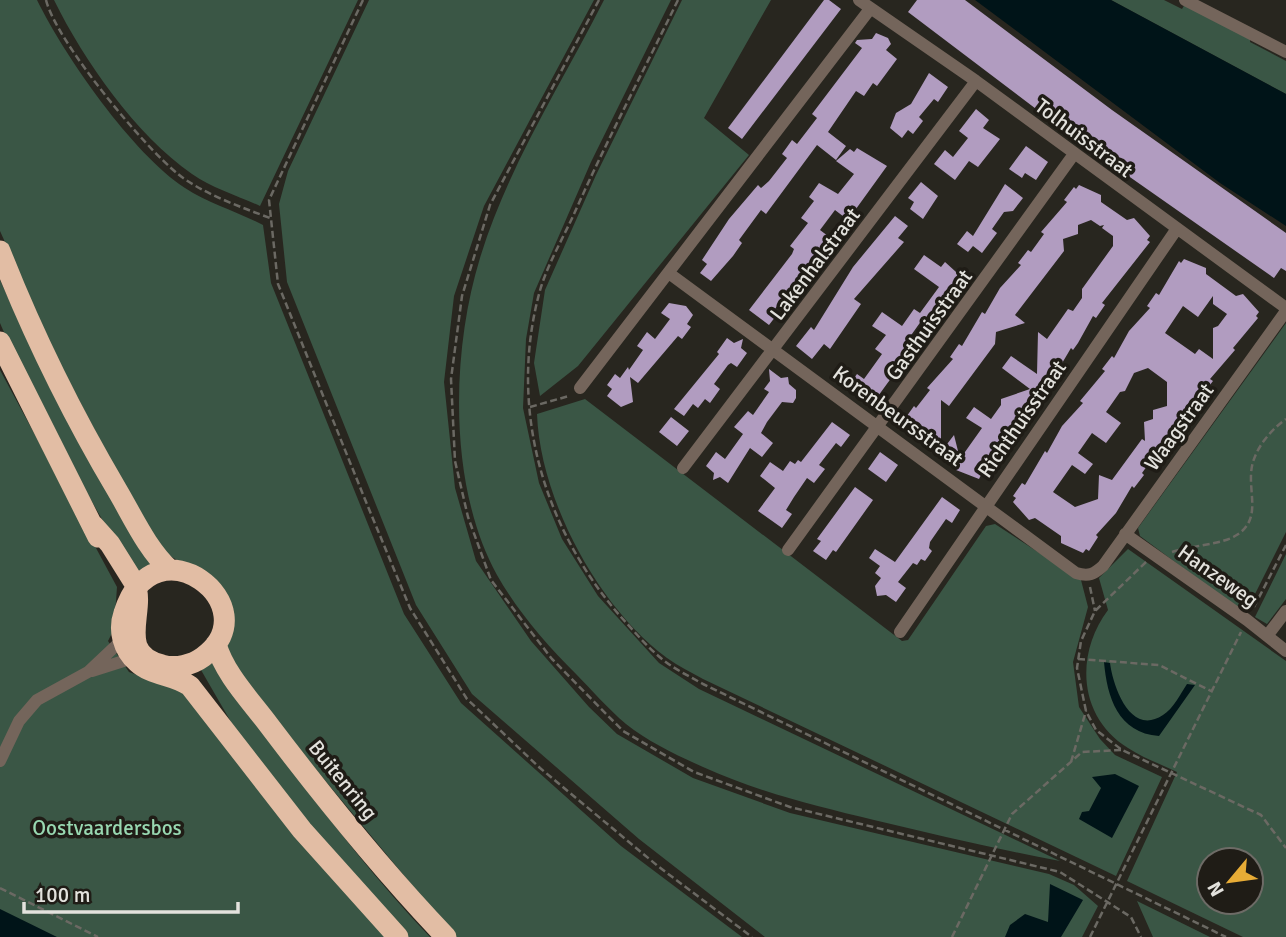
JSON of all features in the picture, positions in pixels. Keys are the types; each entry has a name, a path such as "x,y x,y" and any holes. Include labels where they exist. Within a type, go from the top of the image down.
{"highway":[{"path":"0,251 38,344 103,470 154,552 170,570"},
{"path":"0,342 93,525 110,544 132,595 139,600 134,633 138,647 134,652"},
{"path":"170,570 194,574 214,589 221,604 223,620 216,644 200,659 174,671 152,672 134,652 121,624 132,595 152,576 170,570"},
{"name":"Buitenring","path":"216,644 236,682 308,778 404,893 446,937"},
{"path":"174,671 195,679 240,750 311,841 398,937"}],"street":[{"name":"Tolhuisstraat","path":"859,0 976,81 1286,310"},
{"path":"1185,0 1286,52"},
{"path":"580,388 670,274 870,9"},
{"name":"Lakenhalstraat","path":"683,468 775,350 976,81"},
{"name":"Gasthuisstraat","path":"788,550 1074,154"},
{"name":"Richthuisstraat","path":"900,632 1176,230"},
{"name":"Korenbeursstraat","path":"670,274 986,504 1076,573 1085,576"},
{"name":"Waagstraat","path":"1085,576 1095,574 1103,566 1286,310"},
{"name":"Hanzeweg","path":"1125,534 1247,620 1286,651"},
{"path":"1266,636 1286,611"},
{"path":"0,761 19,721 37,700 88,672 134,652"},
{"path":"88,672 134,652"}],"path":[{"path":"46,0 84,68 179,175 243,208 271,218"},
{"path":"363,0 269,200 278,284 363,497 410,608 467,699 540,768 659,867 752,937"},
{"path":"599,0 490,205 462,296 451,379 455,461 468,517 491,580 552,659 623,731 694,772 790,807 1060,872 1131,917 1141,937"},
{"path":"678,0 593,171 542,285 530,353 530,407 540,475 560,526 604,597 662,660 703,684 1226,937"},
{"path":"530,407 563,399 580,388"},
{"path":"1286,419 1265,440 1253,461 1254,511 1247,528 1232,539 1192,545 1147,562 1095,611 1081,641 1078,659 1086,711 1096,730 1122,750 1170,775 1261,815 1286,848"},
{"path":"1090,937 1286,545"},
{"path":"1085,576 1095,611"},
{"path":"1078,659 1158,665 1211,691"},
{"path":"1071,762 1086,711"},
{"path":"952,937 1012,814 1082,752 1122,750"},
{"path":"0,888 98,937"}],"green space":[{"path":"0,0 37,0 82,75 143,152 185,188 263,225 271,283 404,614 461,703 621,846 742,937 455,937 236,673 227,649 224,590 215,580 171,557 153,541 57,358 0,231"},
{"path":"54,0 358,0 260,206 200,179 151,139 96,72"},
{"path":"369,0 594,0 484,206 454,296 444,382 455,488 476,561 531,641 589,707 617,734 693,778 790,813 1049,874 1074,885 1098,906 1082,937 765,937 639,839 472,694 416,605 287,282 279,204 288,171"},
{"path":"604,0 671,0 591,162 534,293 526,339 523,408 539,483 562,539 598,596 659,663 699,689 1060,861 809,804 745,784 673,753 634,730 606,706 533,627 497,575 481,540 462,460 460,376 470,295 480,258 505,191 536,126"},
{"path":"682,0 771,0 704,118 749,155 578,366 540,396 534,363 545,290 596,175"},
{"path":"1111,0 1164,0 1182,9 1185,4 1250,36 1250,42 1286,61 1286,94"},
{"path":"0,280 38,363 151,565 137,576 66,455 3,330 0,323"},
{"path":"1286,323 1286,532 1245,614 1140,536 1138,528"},
{"name":"Oostvaardersbos","path":"0,370 117,587 114,629 108,641 129,672 184,692 387,937 0,937"},
{"path":"585,399 902,641 908,640 986,526 995,524 1081,580 1088,607 1073,662 1079,707 1100,739 1115,755 1162,777 1116,876 703,679 667,658 642,636 596,581 561,515 549,481 537,414"},
{"path":"1128,549 1286,661 1286,937 1243,937 1200,916 1265,916 1265,846 1195,846 1195,914 1127,881 1177,772 1134,752 1111,735 1099,720 1091,702 1087,684 1090,646 1097,627 1108,610 1099,578"},
{"path":"1286,554 1286,599 1267,624 1255,617"},
{"path":"215,661 344,838 430,937 407,937 348,872 238,734 201,670"},
{"path":"1137,901 1210,937 1153,937"}],"shaded area":[{"path":"975,0 1111,0 1286,94 1286,226 1220,183"},
{"path":"1104,662 1110,663 1115,684 1125,706 1141,719 1151,720 1163,715 1187,684 1195,685 1159,736 1145,733 1134,728 1117,711 1108,688"},
{"path":"1115,774 1139,786 1112,838 1079,819 1082,812 1089,811 1101,788 1092,777"},
{"path":"1050,884 1083,900 1061,937 1005,937 1010,925 1025,914 1048,922"},
{"path":"0,909 57,937 0,937"}],"building":[{"path":"824,0 829,0 841,9 742,139 728,128"},
{"path":"917,0 965,0 1112,110 1286,233 1286,271 1281,268 1274,278 1077,140 908,12"},
{"path":"876,33 888,38 891,44 886,50 897,59 877,86 873,83 864,96 856,91 828,132 846,146 836,160 817,145 766,214 761,210 739,240 742,243 733,256 711,281 700,273 707,264 702,260 729,219 758,185 761,188 769,181 787,158 782,154 792,140 797,144 817,118 812,114 862,48 855,43 857,40 872,39"},
{"path":"929,73 948,87 938,102 934,99 919,117 923,121 913,134 908,130 902,138 890,128 896,113 911,104"},
{"path":"976,109 989,120 983,128 1000,139 978,167 969,161 955,180 934,164 945,150 953,157 968,138 959,131"},
{"path":"1026,146 1048,162 1036,180 1025,173 1022,178 1009,169"},
{"path":"857,148 887,166 848,220 835,210 820,230 832,239 804,274 806,276 794,292 789,289 775,309 779,312 769,325 749,310 792,254 794,249 790,246 808,223 801,218 814,201 809,197 819,183 838,194 854,174 836,161 850,149 854,152"},
{"path":"921,182 938,196 923,219 910,209 914,202 908,198"},
{"path":"1005,184 1023,198 1013,211 1004,212 992,229 997,233 982,253 973,246 968,252 957,244 967,231 973,236"},
{"path":"1079,185 1101,195 1101,202 1127,220 1134,218 1150,236 1147,240 1150,242 1102,303 1105,305 1096,318 1093,316 1051,382 1048,380 1035,398 1038,400 1013,430 1016,432 1006,445 1004,443 984,477 981,475 979,479 956,470 957,463 941,452 926,441 920,443 904,426 907,421 904,420 930,390 927,388 953,359 950,357 959,344 962,346 982,312 985,314 1000,288 1021,265 1018,263 1028,250 1031,252 1044,234 1041,232 1067,202 1064,200 1074,187 1076,189","holes":["1091,220 1100,226 1104,225 1102,228 1113,236 1113,246 1082,289 1082,298 1073,311 1068,309 1047,339 1038,332 1037,374 1011,356 1002,368 1030,389 1001,399 1001,405 991,419 974,407 966,418 982,428 960,459 954,435 941,452 941,400 949,406 995,344 996,332 1025,323 1015,315 1064,251 1063,239 1078,234 1078,225"]},
{"path":"895,216 908,226 898,238 904,242 854,299 861,304 830,349 824,344 812,359 796,346 811,327 814,330 853,267"},
{"path":"924,255 941,267 945,262 966,281 960,290 957,288 932,323 924,317 907,341 909,343 903,351 908,355 873,403 849,385 857,374 864,379 882,354 875,349 886,335 872,326 882,312 902,326 914,309 920,313 939,287 914,269"},
{"path":"1184,259 1206,268 1206,274 1236,296 1243,294 1259,312 1256,316 1258,318 1210,379 1213,381 1203,394 1200,392 1187,410 1190,412 1180,425 1178,423 1162,450 1142,473 1144,475 1134,488 1132,486 1116,513 1096,535 1098,537 1089,551 1086,549 1083,553 1061,543 1061,536 1035,518 1029,520 1013,502 1016,498 1013,496 1022,483 1025,485 1062,426 1083,403 1080,401 1105,371 1102,369 1112,356 1114,358 1129,331 1150,308 1147,306 1156,293 1159,295 1179,261 1181,263","holes":["1213,296 1213,304 1227,314 1218,326 1213,328 1213,359 1199,349 1195,354 1165,333 1183,306 1198,317","1148,368 1167,382 1167,406 1153,410 1153,419 1144,422 1145,441 1142,439 1112,480 1099,475 1098,499 1075,507 1053,492 1072,465 1085,474 1093,464 1078,453 1092,433 1106,443 1121,423 1106,412 1120,392 1125,391 1134,373"]},
{"path":"669,303 686,306 693,315 687,324 691,327 682,339 678,336 638,383 630,377 633,402 621,407 607,396 612,389 607,385 615,374 620,378 628,367 629,370 643,350 637,346 647,332 655,339 670,319 661,313"},
{"path":"727,338 734,343 743,339 741,348 747,353 737,367 731,363 728,365 714,384 720,389 710,403 705,399 698,408 693,404 684,416 674,409 719,354 717,352"},
{"path":"769,369 781,378 788,377 789,384 796,390 796,398 793,403 782,402 767,422 761,433 773,443 762,457 750,448 728,483 720,477 713,480 714,473 706,466 716,452 725,459 743,434 734,427 748,411 753,415 769,392 764,389 770,381"},
{"path":"671,417 689,431 677,446 659,432"},
{"path":"832,422 850,435 841,447 836,443 819,465 825,469 814,483 807,478 786,510 792,514 782,528 758,511 775,488 760,476 770,462 783,471 790,461 795,464 798,460 801,462"},
{"path":"880,452 898,465 886,482 868,469"},
{"path":"855,487 873,500 836,552 833,550 826,560 813,551 821,541 817,539"},
{"path":"942,497 960,510 952,523 946,519 930,542 929,548 932,551 925,561 921,559 917,565 913,563 898,582 906,588 896,602 886,595 877,596 875,586 881,578 875,573 880,566 869,558 875,549 895,562"}]}
